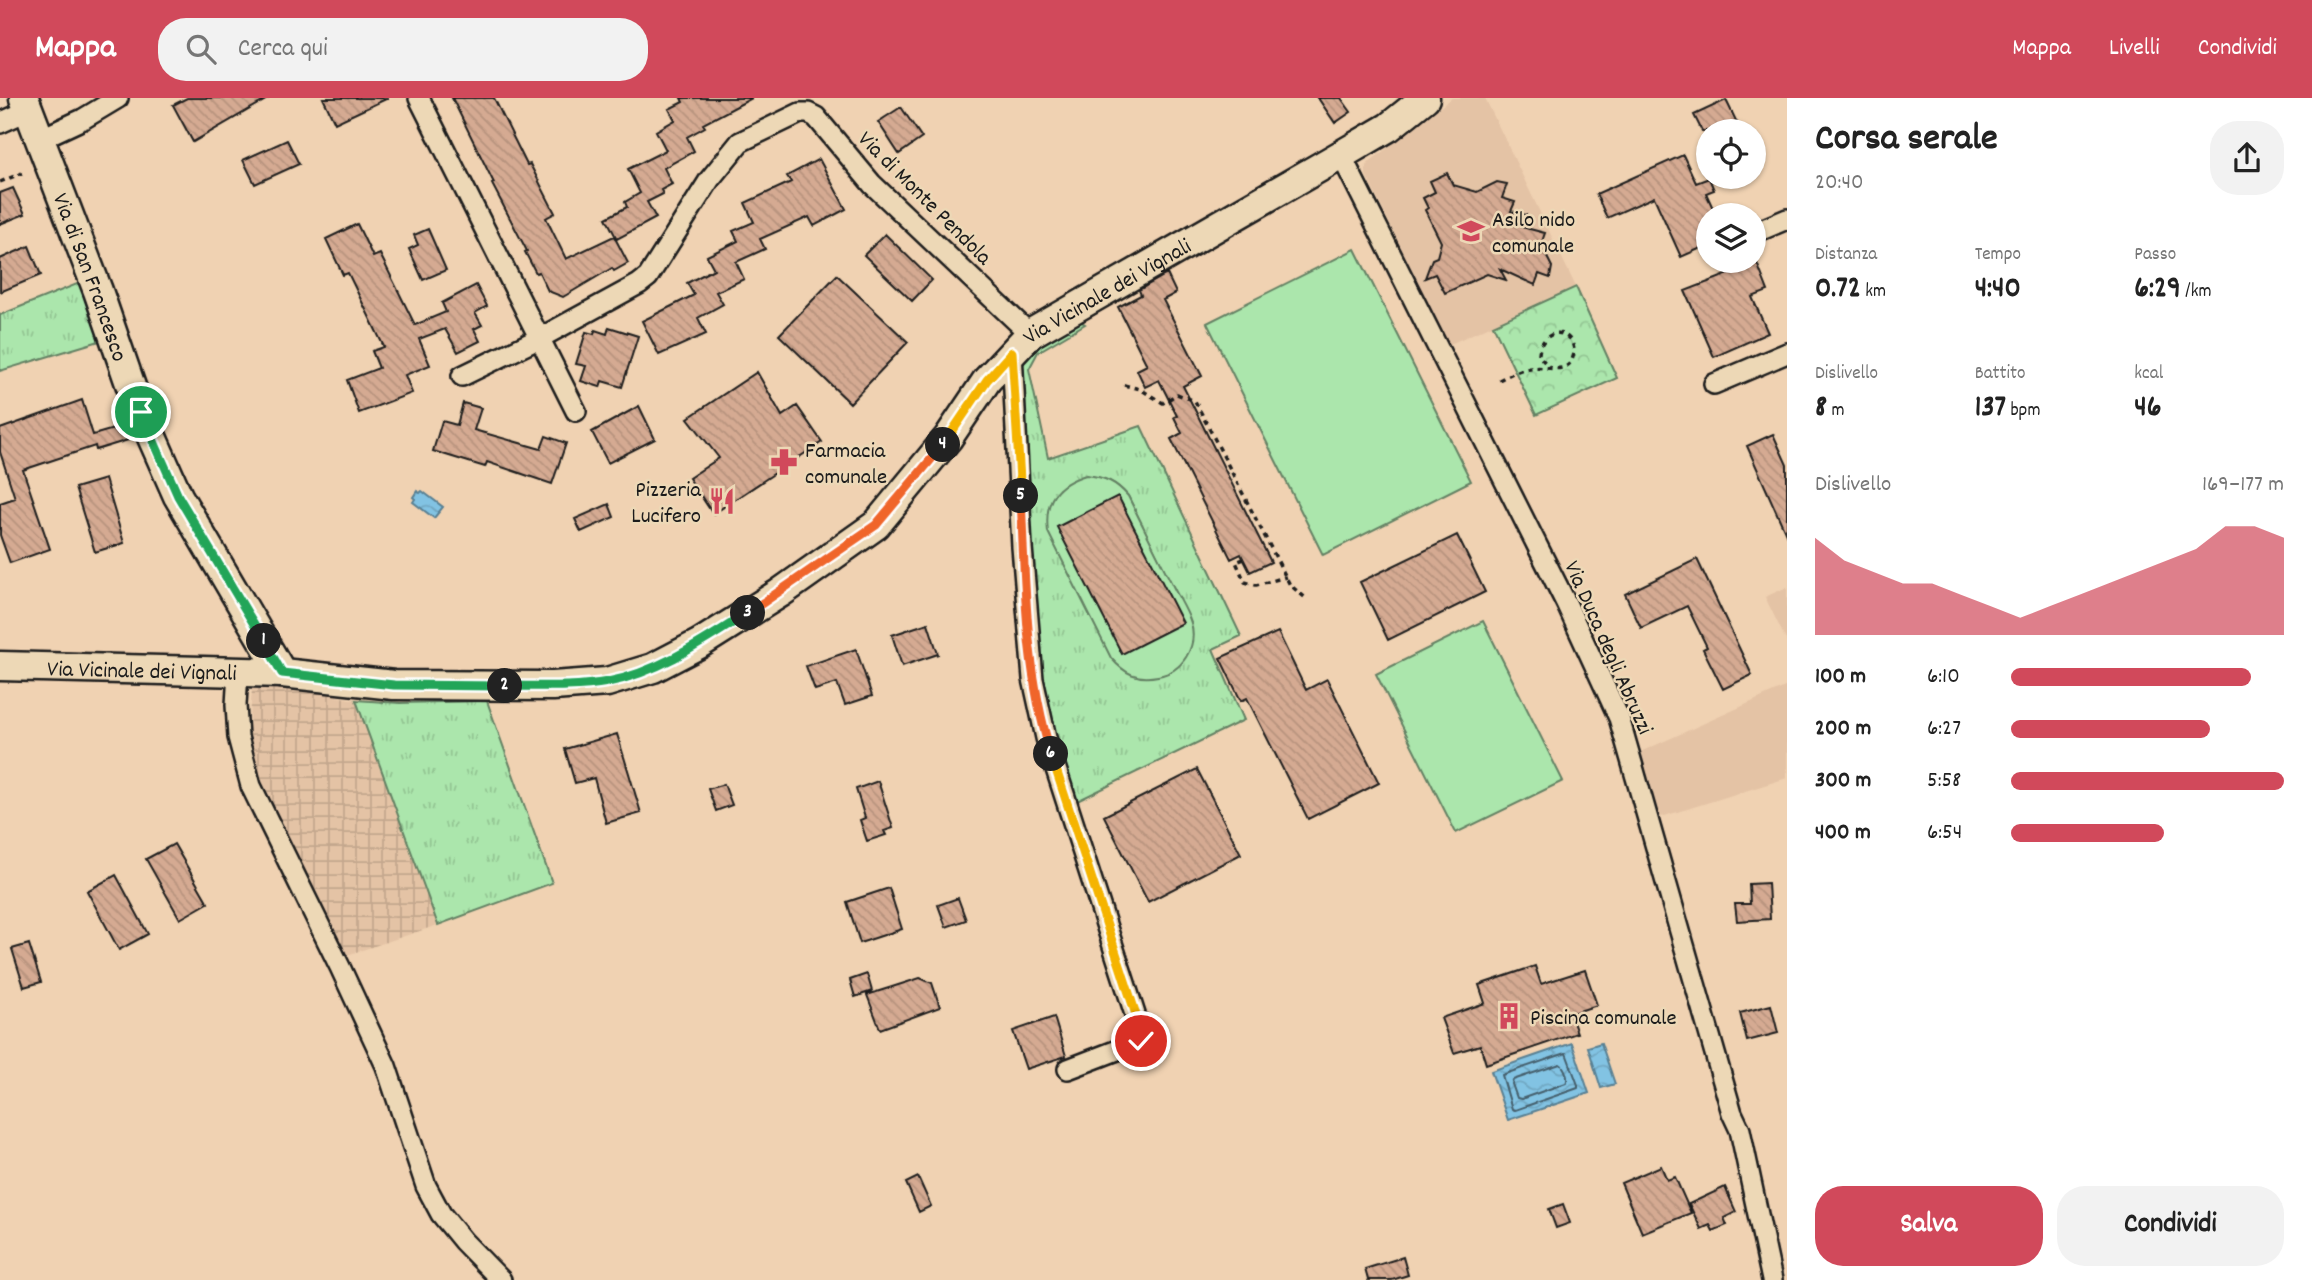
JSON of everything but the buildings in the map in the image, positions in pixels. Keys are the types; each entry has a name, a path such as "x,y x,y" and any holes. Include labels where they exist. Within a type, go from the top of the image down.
{"street":[{"path":"40,139 83,119 118,98"},
{"path":"419,98 576,411"},
{"name":"Via Vicinale dei Vignali","path":"0,666 282,673 394,685 554,686 607,682 653,668 699,644 780,593 876,525 948,438 987,380 1021,343 1389,127 1425,98"},
{"path":"0,123 27,104"},
{"name":"Via di San Francesco","path":"27,104 136,401 178,496 282,673"},
{"name":"Via di Monte Pendola","path":"462,376 540,338 648,277 710,179 740,142 800,113 816,117 872,184 1021,343"},
{"name":"Via Duca degli Abruzzi","path":"1341,155 1566,603 1619,718 1732,1113 1740,1130 1776,1274"},
{"path":"1766,228 1787,219"},
{"path":"1021,343 1022,547 1033,679 1046,738 1142,1036 1141,1041 1068,1069"},
{"path":"1714,384 1787,353"},
{"path":"237,672 237,737 251,786 386,1066 426,1186 441,1214 501,1280"}],"path":[{"path":"0,181 22,173"},
{"path":"1499,380 1527,368 1556,369 1567,366 1574,356 1573,344 1565,336 1553,334 1540,344 1539,356 1550,368"},
{"path":"1124,384 1140,389 1163,403 1177,394 1195,401 1286,578 1290,585 1308,600"},
{"path":"1244,559 1236,562 1245,582 1256,585 1286,578"}],"shaded area":[{"name":"Asilo nido comunale","path":"1452,98 1485,98 1576,287 1448,345 1366,175 1366,169 1368,163"},
{"path":"1787,587 1787,642 1765,597"},
{"path":"1787,686 1787,778 1658,818 1638,753"},
{"path":"288,687 356,700 438,925 344,956 256,772 248,743 252,689"}],"green space":[{"path":"1355,249 1471,481 1323,555 1207,323"},
{"path":"87,280 106,339 0,371 0,315"},
{"path":"1576,287 1617,378 1536,415 1493,325"},
{"path":"1080,321 1085,324 1038,352 1029,369 1048,458 1141,426 1241,636 1213,649 1244,720 1073,803 1038,668 1017,371 1035,348","holes":["1086,476 1114,484 1128,496 1191,624"]},
{"path":"1086,475 1110,481 1128,496 1189,618 1193,632 1190,649 1181,664 1167,674 1138,676 1126,672 1111,658 1048,532 1048,511 1054,495 1067,483"},
{"path":"1483,621 1563,781 1456,833 1376,674"},
{"path":"356,700 400,703 487,701 552,883 438,925"}],"water":[{"path":"417,491 422,491 443,507 434,518 413,502"},
{"path":"1572,1043 1589,1093 1508,1120 1491,1071"},
{"path":"1601,1043 1615,1084 1601,1088 1588,1047"}],"place":[{"name":"Asilo nido comunale","path":"1471,231"},
{"name":"Farmacia comunale","path":"784,462"},
{"name":"Pizzeria Lucifero","path":"722,501"},
{"name":"Piscina comunale","path":"1509,1016"}],"route":[{"path":"141,412 178,496 282,673 394,685 554,686 607,682 653,668 699,644 780,593 876,525 948,438 987,380 1012,352 1022,547 1033,679 1046,738 1141,1030 1141,1041"}]}
